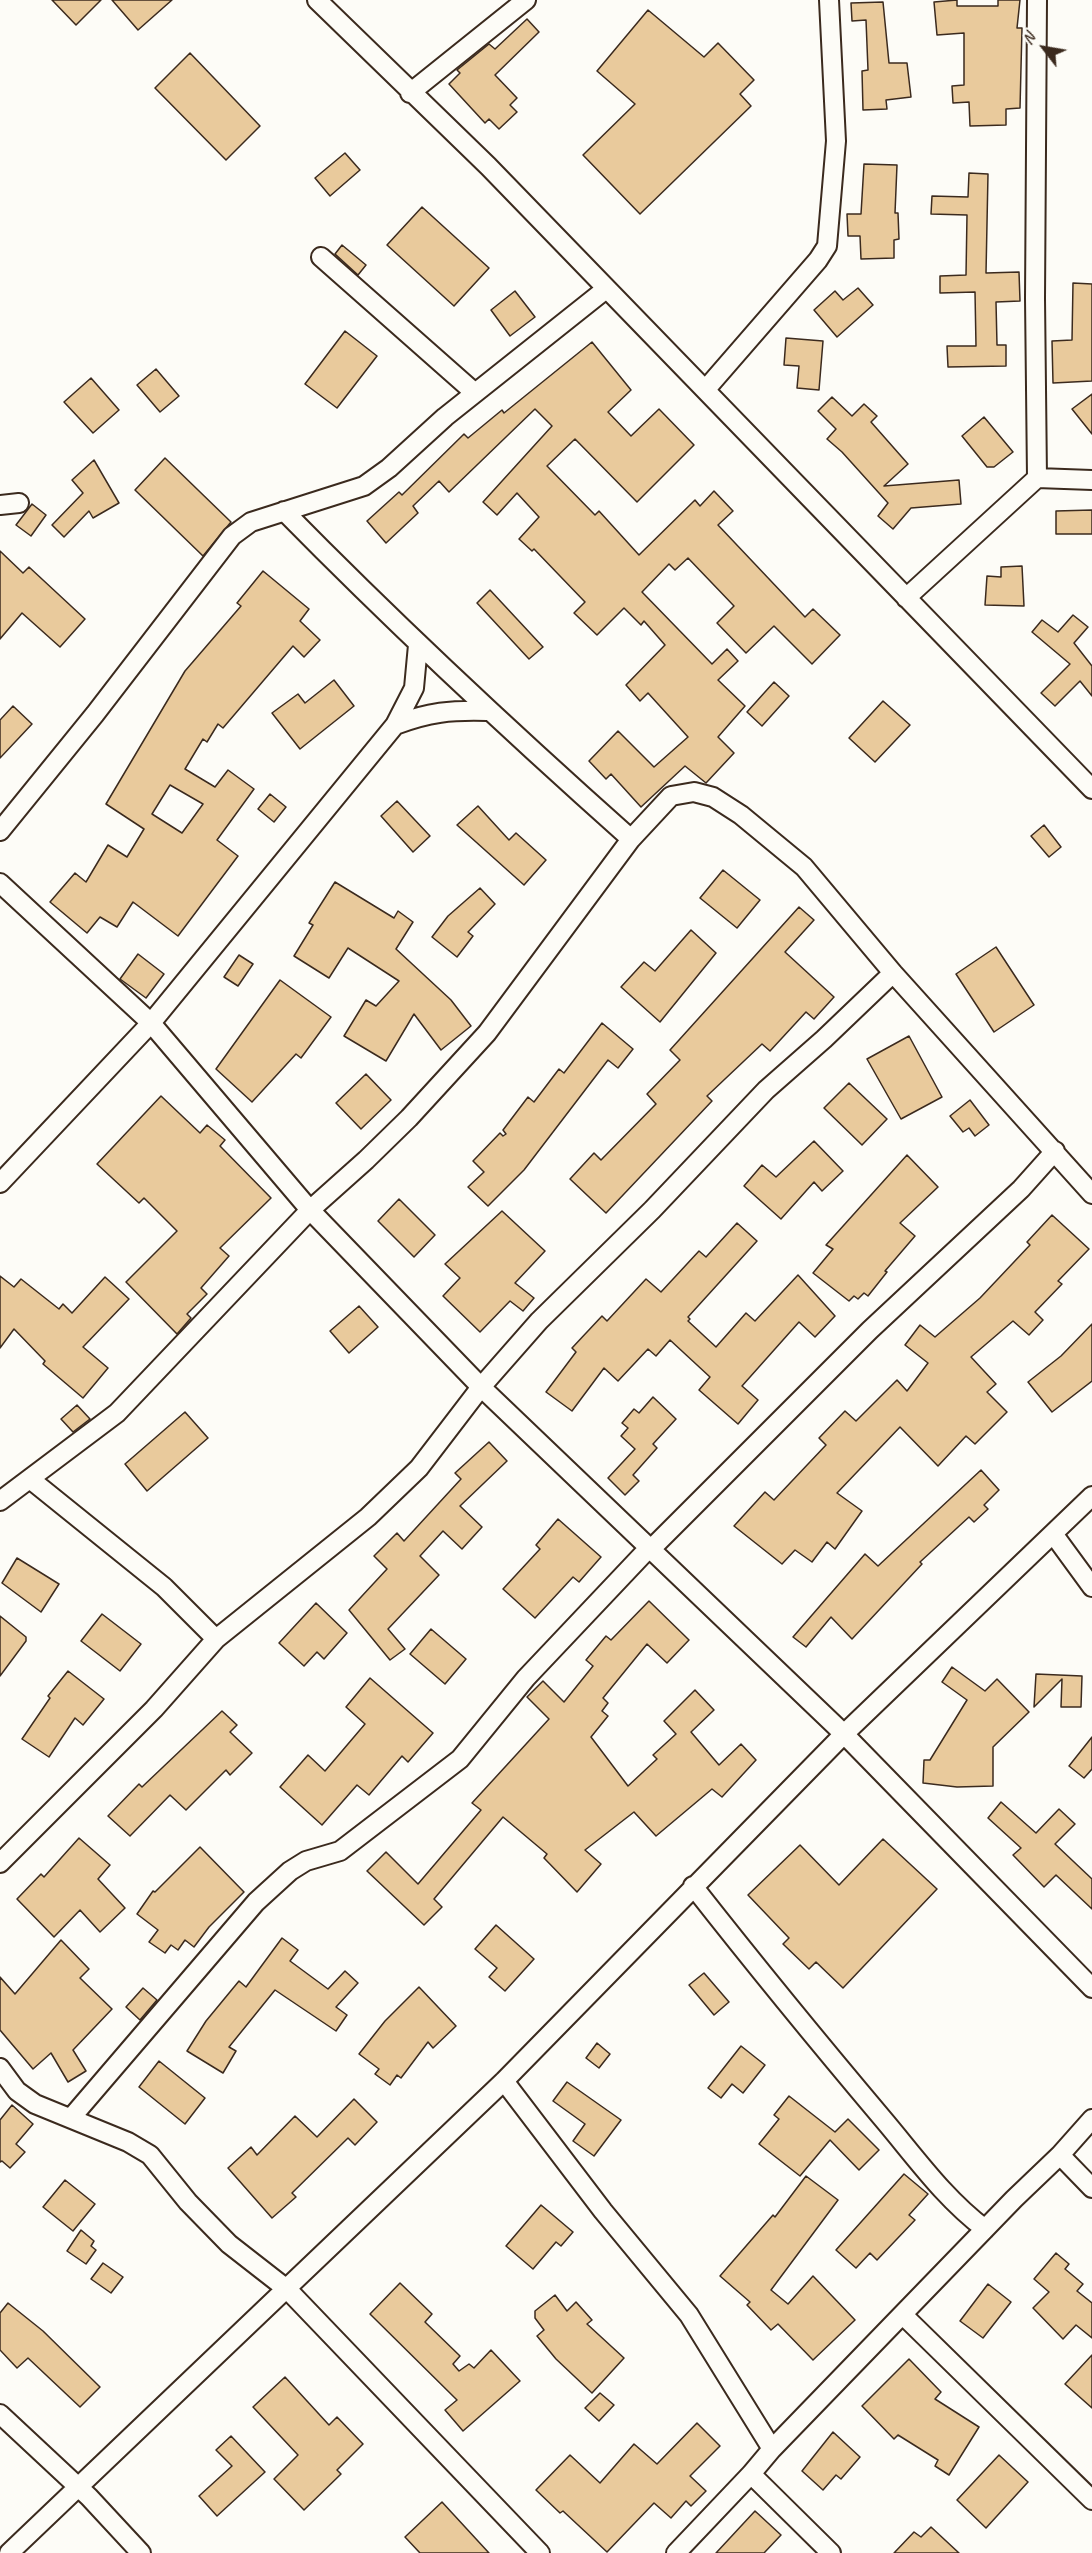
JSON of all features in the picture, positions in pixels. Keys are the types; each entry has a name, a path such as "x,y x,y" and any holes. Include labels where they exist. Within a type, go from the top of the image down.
{"street":[{"path":"317,0 410,93 488,166 1092,789"},
{"path":"410,93 526,0"},
{"path":"706,389 818,260 826,246 836,141 829,0"},
{"path":"1037,0 1035,298 1037,478"},
{"path":"321,257 475,393"},
{"path":"0,831 95,714 232,536 251,522 364,486 389,468 475,393 606,289"},
{"path":"906,598 1037,478 1092,480"},
{"path":"0,504 19,503"},
{"path":"284,511 487,711 630,838"},
{"path":"0,1184 151,1023 396,725 414,688 418,645"},
{"path":"396,725 425,714 446,710 487,711"},
{"path":"0,1501 117,1413 310,1210 366,1161 488,1033 630,838 671,796 694,792 713,797 741,814 804,867 893,973 1092,1194"},
{"path":"0,883 151,1023 310,1210 481,1387 844,1734 1092,1988"},
{"path":"0,1863 153,1709 216,1639 368,1517 419,1468 481,1387 539,1321 652,1210 766,1090 893,973"},
{"path":"71,2118 256,1902 290,1871 306,1861 340,1851 460,1759 526,1678 649,1550 870,1330 1022,1189 1055,1151"},
{"path":"30,1479 164,1587 216,1639"},
{"path":"9,2553 77,2486 288,2290 504,2081 844,1734 1054,1535 1092,1496"},
{"path":"1054,1535 1092,1587"},
{"path":"693,1886 790,2009 926,2172 958,2209 985,2229"},
{"path":"0,2068 17,2091 35,2104 128,2142 150,2155 188,2202 229,2244 288,2290 540,2553"},
{"path":"504,2081 603,2211 689,2315 772,2449"},
{"path":"676,2553 751,2475 772,2449 1060,2155 1092,2119"},
{"path":"1060,2155 1092,2188"},
{"path":"903,2315 1092,2500"},
{"path":"0,2414 77,2486 141,2553"},
{"path":"751,2475 831,2553"}],"building":[{"path":"52,0 101,0 76,25"},
{"path":"112,0 172,0 138,30"},
{"path":"957,0 957,6 998,6 998,0 1020,0 1017,28 1022,28 1020,108 1006,109 1006,125 970,126 969,102 953,103 952,86 964,85 964,33 937,35 934,2"},
{"path":"883,2 889,63 907,63 911,97 886,100 887,109 863,110 862,71 868,70 866,20 852,21 851,3"},
{"path":"648,10 704,57 718,43 754,80 740,94 751,106 640,214 583,155 635,104 597,71"},
{"path":"527,19 539,32 495,75 517,98 510,105 517,112 499,129 489,119 485,123 449,84 460,73 457,70 489,44 495,49"},
{"path":"190,53 260,126 226,160 155,88"},
{"path":"345,153 360,170 330,196 315,178"},
{"path":"864,164 897,165 895,213 898,213 899,239 894,240 894,258 861,259 860,236 848,236 847,214 861,214"},
{"path":"969,173 988,174 986,273 1019,272 1020,301 996,302 997,345 1006,345 1006,366 948,367 947,346 976,346 975,292 940,293 940,276 966,275 967,215 931,214 932,196 968,197"},
{"path":"422,207 489,268 454,306 387,245"},
{"path":"342,245 366,265 358,275 335,254"},
{"path":"1073,283 1092,284 1092,381 1053,383 1052,341 1072,340"},
{"path":"858,288 873,305 837,337 814,310 835,291 843,300"},
{"path":"515,291 535,317 510,336 491,310"},
{"path":"345,331 377,356 337,408 305,384"},
{"path":"786,338 823,341 819,390 797,388 799,366 784,365"},
{"path":"592,342 631,390 608,412 631,436 659,409 694,445 637,502 575,439 547,466 595,515 599,511 639,555 695,500 700,506 714,491 733,511 718,525 805,617 813,609 840,635 812,664 774,626 746,653 717,623 734,606 688,558 675,570 669,564 642,592 712,664 727,649 738,661 718,680 745,706 718,737 734,753 706,783 685,766 641,807 611,774 606,779 589,761 618,731 654,767 688,737 648,693 640,701 626,685 665,645 644,621 641,625 624,608 597,635 574,613 585,602 534,549 532,551 519,539 539,517 517,493 497,515 483,502 552,426 535,409 449,492 439,481 413,506 418,513 386,543 367,521 399,492 402,495 464,434 468,438 502,410 504,413"},
{"path":"156,369 179,396 160,412 137,385"},
{"path":"91,378 119,410 93,433 64,402"},
{"path":"1092,394 1092,434 1072,409"},
{"path":"832,397 852,416 864,404 877,416 871,422 908,464 884,486 959,480 961,504 911,508 893,529 878,516 888,503 842,452 827,439 836,429 818,411"},
{"path":"984,417 1013,452 994,467 987,467 962,436"},
{"path":"165,458 231,522 203,556 135,490"},
{"path":"94,460 119,503 93,518 89,511 64,537 52,525 83,493 72,480"},
{"path":"32,504 46,515 31,536 16,525"},
{"path":"1092,510 1092,534 1056,534 1056,511"},
{"path":"0,551 23,573 29,567 85,619 60,647 22,613 0,639"},
{"path":"1022,566 1024,606 985,605 987,576 1001,577 1001,567"},
{"path":"263,571 309,609 300,621 320,640 304,657 293,646 223,728 218,724 207,742 203,739 185,769 215,787 228,770 254,789 217,840 238,856 178,936 133,902 117,927 100,917 87,933 50,902 75,873 86,882 108,845 127,857 144,829 106,804 185,671 241,606 237,603","holes":["170,785 203,804 182,833 152,814"]},
{"path":"490,590 543,647 529,659 477,603"},
{"path":"1073,615 1088,627 1074,643 1092,666 1092,696 1080,681 1055,706 1041,693 1070,664 1032,632 1042,620 1058,632"},
{"path":"334,680 354,706 300,749 272,713 298,694 305,703"},
{"path":"774,682 789,696 762,726 747,712"},
{"path":"883,701 910,725 875,762 849,738"},
{"path":"13,706 32,724 0,758 0,720"},
{"path":"270,794 286,807 274,822 258,809"},
{"path":"397,801 430,836 413,852 381,816"},
{"path":"478,806 509,840 516,833 546,860 524,885 457,825"},
{"path":"1044,825 1061,847 1049,857 1031,836"},
{"path":"723,870 760,900 737,928 700,898"},
{"path":"335,882 394,918 398,911 413,922 396,949 451,1000 471,1026 441,1050 414,1014 386,1061 344,1036 366,1000 376,1006 399,981 348,948 329,978 294,956 313,925 309,923"},
{"path":"480,888 495,904 468,932 473,936 457,957 432,937 448,916"},
{"path":"799,907 814,920 785,952 834,997 814,1019 806,1012 770,1051 762,1044 707,1096 712,1101 606,1213 570,1179 594,1153 601,1160 656,1104 647,1094 680,1060 670,1050"},
{"path":"691,930 716,953 660,1022 621,987 644,962 655,971"},
{"path":"996,947 1034,1005 994,1032 956,974"},
{"path":"138,954 164,974 146,998 120,979"},
{"path":"239,955 253,964 238,986 224,977"},
{"path":"280,980 331,1017 301,1058 296,1054 252,1102 216,1069"},
{"path":"602,1023 633,1049 618,1068 608,1060 524,1170 488,1206 468,1187 484,1172 473,1161 500,1133 503,1136 506,1134 503,1130 528,1097 534,1102 559,1069 564,1073"},
{"path":"909,1036 942,1097 901,1119 867,1059"},
{"path":"366,1074 391,1100 361,1129 336,1103"},
{"path":"849,1083 887,1119 862,1145 824,1108"},
{"path":"161,1096 200,1133 207,1125 225,1140 220,1146 271,1198 220,1248 229,1256 201,1288 207,1294 187,1314 191,1318 177,1334 126,1282 177,1231 144,1198 139,1203 97,1164"},
{"path":"970,1100 989,1125 975,1136 969,1128 963,1132 950,1116"},
{"path":"814,1141 843,1171 822,1191 814,1182 781,1219 744,1186 762,1165 776,1177"},
{"path":"907,1155 938,1187 900,1223 915,1236 885,1271 887,1272 868,1296 864,1293 858,1299 854,1296 849,1301 813,1273 833,1249 826,1245"},
{"path":"399,1199 435,1235 414,1257 378,1221"},
{"path":"502,1211 545,1251 515,1283 534,1298 523,1311 510,1301 480,1332 443,1296 460,1278 445,1264"},
{"path":"1052,1215 1089,1249 1058,1281 1062,1284 1035,1312 1043,1320 1029,1335 1013,1321 971,1357 996,1384 987,1392 1007,1412 975,1444 966,1436 938,1466 900,1427 837,1493 862,1511 835,1549 827,1542 812,1562 795,1550 782,1564 734,1526 765,1492 774,1500 826,1445 819,1438 845,1411 856,1421 897,1380 907,1391 928,1363 905,1345 920,1325 935,1337 980,1298 1030,1245 1027,1242"},
{"path":"737,1223 757,1241 688,1317 690,1319 688,1321 716,1347 746,1313 755,1321 798,1275 835,1316 815,1337 799,1322 742,1386 758,1400 738,1424 699,1390 710,1377 670,1340 656,1356 648,1349 618,1381 604,1368 572,1411 546,1392 576,1352 572,1348 602,1316 607,1321 646,1279 661,1292 699,1251 706,1257"},
{"path":"0,1276 14,1287 21,1279 59,1309 63,1304 72,1313 105,1277 129,1299 83,1347 108,1368 83,1398 43,1364 45,1361 14,1329 0,1348"},
{"path":"359,1306 378,1327 349,1353 330,1331"},
{"path":"1092,1324 1092,1381 1052,1412 1028,1382 1061,1356"},
{"path":"653,1397 676,1419 653,1444 657,1448 633,1475 639,1481 625,1495 608,1478 635,1449 621,1436 628,1428 622,1423 634,1409 639,1413"},
{"path":"77,1405 90,1419 73,1432 61,1419"},
{"path":"185,1412 208,1438 147,1491 125,1464"},
{"path":"489,1442 507,1461 460,1506 482,1527 462,1549 443,1531 420,1556 439,1575 388,1629 405,1649 390,1660 349,1610 387,1569 374,1556 397,1533 404,1541 461,1479 455,1473"},
{"path":"981,1470 999,1490 984,1505 988,1509 974,1522 969,1517 920,1562 922,1564 852,1639 831,1617 806,1647 793,1637 865,1554 878,1566"},
{"path":"558,1519 601,1557 579,1582 573,1577 535,1618 503,1589 540,1549 536,1545"},
{"path":"17,1558 59,1584 41,1612 2,1583"},
{"path":"649,1601 689,1640 667,1663 647,1644 603,1698 608,1703 602,1711 608,1716 591,1737 628,1786 657,1759 653,1755 676,1734 664,1721 695,1690 714,1710 691,1732 719,1765 741,1744 756,1760 722,1797 712,1789 656,1836 634,1812 585,1850 601,1864 577,1892 544,1858 547,1854 503,1817 434,1899 442,1907 424,1925 367,1871 386,1852 418,1884 481,1810 472,1803 549,1719 527,1697 543,1681 564,1702 593,1666 586,1660 606,1636 611,1640"},
{"path":"316,1603 347,1633 324,1659 317,1652 304,1666 279,1643"},
{"path":"102,1614 141,1644 120,1671 81,1641"},
{"path":"0,1616 26,1637 26,1641 0,1676"},
{"path":"431,1629 466,1659 445,1684 410,1654"},
{"path":"952,1667 985,1691 997,1679 1029,1712 993,1747 993,1786 957,1787 923,1783 924,1760 930,1760 967,1700 942,1682"},
{"path":"68,1671 104,1699 83,1725 75,1718 49,1757 22,1739 50,1698 48,1696"},
{"path":"1036,1674 1082,1676 1081,1707 1061,1707 1062,1679 1034,1707"},
{"path":"370,1678 433,1733 408,1762 402,1756 369,1795 357,1785 322,1825 280,1787 308,1755 325,1771 365,1724 346,1707"},
{"path":"222,1711 237,1725 230,1732 252,1753 230,1775 226,1770 186,1810 170,1795 130,1836 108,1816 139,1784 142,1787"},
{"path":"1092,1737 1092,1769 1084,1778 1069,1766"},
{"path":"1001,1802 1036,1833 1059,1809 1075,1824 1055,1844 1092,1879 1092,1909 1056,1875 1044,1887 1013,1855 1021,1848 988,1818"},
{"path":"79,1838 110,1865 98,1879 125,1908 100,1932 80,1910 54,1937 17,1899 41,1874 44,1877"},
{"path":"883,1839 937,1889 843,1988 816,1962 809,1969 783,1944 789,1938 748,1895 800,1845 839,1885"},
{"path":"200,1847 244,1892 209,1927 194,1947 185,1940 178,1950 171,1945 165,1953 149,1942 158,1930 137,1914 153,1891 155,1892"},
{"path":"496,1925 534,1959 505,1991 489,1977 497,1968 475,1949"},
{"path":"282,1938 298,1950 290,1961 328,1989 345,1971 358,1983 336,2007 347,2015 336,2031 275,1990 229,2047 236,2051 223,2073 187,2051 206,2021 239,1981 246,1987"},
{"path":"61,1940 89,1969 80,1978 112,2009 73,2050 86,2071 68,2082 51,2053 33,2069 0,2030 0,1977 15,1994"},
{"path":"704,1973 729,2002 714,2015 689,1985"},
{"path":"419,1987 456,2026 433,2048 428,2042 401,2078 397,2075 390,2085 375,2074 379,2069 359,2054 385,2021"},
{"path":"143,1988 157,2000 140,2020 126,2007"},
{"path":"597,2043 610,2054 599,2068 586,2058"},
{"path":"741,2046 765,2065 743,2093 732,2084 721,2098 708,2088"},
{"path":"159,2061 205,2098 185,2124 139,2087"},
{"path":"567,2082 621,2120 594,2156 573,2141 585,2124 553,2101"},
{"path":"789,2096 835,2132 848,2119 879,2150 859,2170 830,2140 800,2176 759,2144 779,2119 774,2115"},
{"path":"354,2099 377,2122 355,2145 348,2138 292,2193 296,2197 272,2218 228,2168 251,2147 257,2155 295,2116 317,2137"},
{"path":"12,2105 33,2124 16,2144 25,2152 10,2168 2,2161 0,2162 0,2120"},
{"path":"904,2174 928,2194 909,2215 915,2220 877,2260 870,2253 856,2268 836,2250"},
{"path":"806,2176 838,2200 771,2290 788,2304 813,2276 855,2320 813,2360 778,2324 771,2330 747,2305 750,2302 720,2276 773,2215 775,2217"},
{"path":"65,2180 95,2204 73,2231 43,2207"},
{"path":"541,2205 573,2232 561,2246 556,2242 533,2269 506,2246"},
{"path":"81,2230 94,2241 91,2246 96,2250 86,2264 67,2251"},
{"path":"1056,2253 1069,2264 1065,2269 1083,2284 1077,2291 1092,2303 1092,2338 1076,2325 1063,2339 1033,2308 1049,2292 1034,2279"},
{"path":"103,2263 123,2277 111,2293 91,2279"},
{"path":"400,2283 432,2314 425,2322 460,2356 453,2364 459,2371 469,2364 474,2368 491,2350 520,2381 463,2431 445,2410 457,2400 370,2314"},
{"path":"988,2284 1011,2302 983,2338 960,2321"},
{"path":"555,2295 567,2311 576,2302 592,2320 587,2324 624,2358 592,2393 556,2359 537,2336 544,2330 535,2318 535,2311"},
{"path":"8,2303 43,2331 100,2387 80,2407 28,2358 17,2368 0,2350 0,2313"},
{"path":"1092,2355 1092,2408 1065,2384"},
{"path":"909,2359 941,2392 935,2399 979,2427 949,2475 935,2466 938,2460 898,2435 894,2439 862,2406"},
{"path":"285,2377 329,2425 337,2417 363,2444 337,2470 341,2474 304,2510 274,2479 298,2455 253,2407"},
{"path":"600,2393 614,2405 599,2421 585,2408"},
{"path":"697,2423 720,2446 690,2476 706,2491 691,2506 686,2501 671,2518 654,2503 607,2552 563,2511 560,2513 536,2490 570,2455 600,2483 634,2444 657,2464"},
{"path":"833,2432 860,2457 841,2479 836,2475 823,2490 802,2471"},
{"path":"231,2436 265,2472 217,2516 199,2496 232,2466 216,2450"},
{"path":"999,2455 1028,2482 986,2528 957,2500"},
{"path":"442,2502 489,2553 420,2553 405,2537"},
{"path":"755,2511 781,2535 764,2553 716,2553"},
{"path":"931,2527 959,2553 894,2553 914,2532 921,2537"}]}
